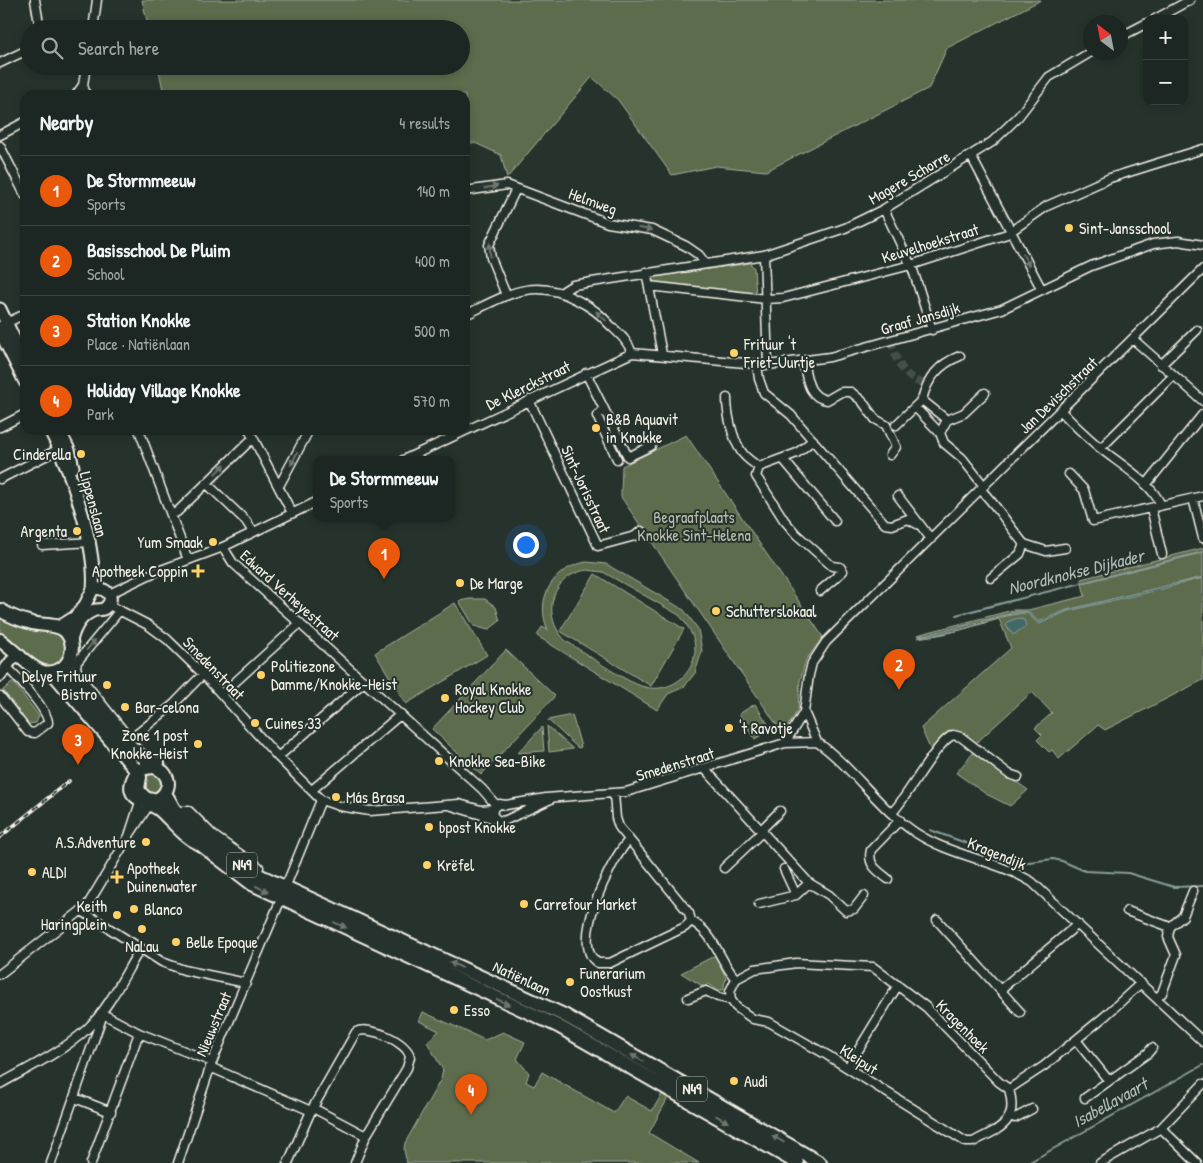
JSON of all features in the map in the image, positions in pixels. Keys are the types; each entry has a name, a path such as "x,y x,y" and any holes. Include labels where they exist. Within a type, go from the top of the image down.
{"main road":[{"path":"0,310 2,332 20,368"},
{"path":"2,332 20,355"},
{"name":"Lippenslaan","path":"60,435 103,594"},
{"path":"52,672 65,666 71,656 71,641 76,626 96,610 103,610 103,594 89,594 88,601 75,617 59,627"},
{"path":"88,601 96,610"},
{"path":"0,610 25,621 59,627 71,641"},
{"name":"N49","path":"0,640 12,658 37,669 52,672"},
{"name":"Natiënlaan","path":"65,666 110,734 129,741 139,770 138,785 140,793 153,800 202,840 244,880 283,893 564,1015 820,1163"},
{"name":"Natiënlaan","path":"52,672 110,734 139,770"},
{"name":"N49","path":"139,770 161,764 169,770 173,784 173,798 183,811"},
{"name":"Natiënlaan","path":"139,770 158,768 165,774 168,783 153,800"},
{"name":"Natiënlaan","path":"183,811 202,840 257,874 283,893 558,1026 797,1163"}],"street":[{"path":"35,0 38,20"},
{"path":"94,20 97,0"},
{"path":"1162,15 1190,0"},
{"path":"1128,33 1143,25"},
{"path":"0,63 20,53"},
{"name":"Magere Schorre","path":"562,292 573,285 764,254 841,229 884,209 971,156 1004,132 1048,77 1083,57"},
{"path":"84,90 83,85 85,75"},
{"path":"80,90 83,85"},
{"path":"0,135 20,125"},
{"path":"0,146 20,185"},
{"name":"Keuvelhoekstraat","path":"649,286 766,299 783,298 911,266 1007,234 1047,206 1110,178 1203,149"},
{"path":"971,156 1042,290"},
{"name":"Helmweg","path":"470,190 503,185 575,209 608,223 652,230 686,246 699,255 704,263"},
{"path":"506,295 491,258 489,246 516,189"},
{"path":"884,209 911,266 932,330"},
{"name":"Graaf Jansdijk","path":"632,352 757,364 802,361 842,354 1002,309 1091,266 1153,244 1168,241 1203,244"},
{"path":"764,254 768,364"},
{"name":"Jan Devischstraat","path":"785,743 804,712 808,675 812,663 826,642 1134,340 1203,269"},
{"path":"646,272 662,354"},
{"path":"470,313 506,295 536,288 562,292 601,314 628,342 632,352"},
{"path":"2,332 20,318"},
{"path":"1161,365 1197,330"},
{"path":"1134,340 1203,401"},
{"name":"De Klerckstraat","path":"470,428 632,352"},
{"path":"886,426 896,425 915,408 922,400 929,379 951,360 960,356"},
{"path":"802,361 809,387 815,396 827,400 841,392 851,392 862,401 875,419 886,426 893,435 896,446 890,455"},
{"path":"757,364 758,379 764,393 791,415 884,524 892,525 908,519 918,524"},
{"path":"586,373 628,457 651,446"},
{"path":"1101,448 1173,376"},
{"path":"940,433 947,420 964,413 985,393"},
{"path":"727,398 729,414 739,448 758,467"},
{"name":"Sint-Jorisstraat","path":"529,400 598,546 635,536 641,531"},
{"path":"922,400 947,420"},
{"path":"915,408 940,433 944,443 962,458 1012,530 1024,544 1046,551 1066,548"},
{"path":"603,410 596,416 618,459"},
{"path":"1061,411 1101,448 1146,485 1156,495 1161,505"},
{"path":"1146,485 1203,414"},
{"path":"0,427 20,417"},
{"path":"893,435 896,431 896,425"},
{"path":"141,435 188,560"},
{"path":"252,435 292,514"},
{"path":"279,486 306,435"},
{"name":"De Klerckstraat","path":"412,456 456,435"},
{"path":"172,514 177,512 253,438"},
{"path":"758,467 797,453 813,440"},
{"path":"0,479 63,447"},
{"path":"782,459 835,521"},
{"path":"758,467 756,476 784,520 832,566 843,571 820,591"},
{"path":"1069,474 1084,490 1093,521 1203,496"},
{"path":"206,483 246,521 253,532"},
{"path":"898,496 931,539"},
{"path":"1193,498 1203,538"},
{"path":"103,594 223,547 313,504"},
{"path":"1151,508 1162,554"},
{"path":"42,545 90,542"},
{"path":"991,578 1020,554 1024,544"},
{"name":"Edward Verheyestraat","path":"223,547 233,563 400,714 495,807"},
{"name":"Smedenstraat","path":"103,594 120,610 158,631 203,674 278,757 321,800"},
{"path":"120,610 77,662 76,668 78,674 129,741 174,704 203,674"},
{"path":"222,694 300,623"},
{"path":"0,676 12,658 48,719 48,723 35,733 28,732 0,696"},
{"path":"278,757 364,681"},
{"name":"Kragendijk","path":"804,712 817,742 900,820 928,840 1021,876 1040,889 1203,1042"},
{"path":"312,790 400,714"},
{"path":"892,813 908,794 938,747 953,735 961,737 1009,774 1018,777"},
{"name":"Smedenstraat","path":"506,805 546,798 614,794 705,770 785,743 817,742"},
{"path":"705,770 809,883 829,895 846,911 854,909 864,896"},
{"path":"614,794 616,822 689,913 691,921 699,925 708,935 736,979 730,991 731,1000"},
{"name":"Smedenstraat","path":"509,817 551,799"},
{"path":"0,974 82,911 153,800"},
{"path":"321,800 339,806 370,811 464,804 481,810 506,805 510,809 509,817 504,821 452,806"},
{"name":"Nieuwstraat","path":"178,1163 211,1065 321,800"},
{"path":"495,807 495,819"},
{"path":"183,811 189,811 214,836 259,867 257,874"},
{"path":"724,868 780,811"},
{"path":"888,878 873,867 870,855 871,850 900,820"},
{"path":"629,840 620,850 590,917 587,949 590,957 598,964 610,963 685,927 691,921"},
{"path":"784,869 796,895"},
{"path":"758,904 796,895 809,883"},
{"path":"1157,998 1162,993 1176,955 1168,936 1170,928 1183,916 1193,891"},
{"path":"82,911 162,962 184,970 246,983"},
{"path":"1127,911 1170,928"},
{"path":"937,920 1020,1012"},
{"path":"1001,989 1078,924"},
{"path":"0,1084 74,1040 101,1013 140,949"},
{"name":"Kragenhoek","path":"736,979 755,968 818,962 874,967 926,1007 999,1082 1009,1089"},
{"path":"1011,1116 1009,1089 1044,1066 1141,983"},
{"path":"848,1067 898,985"},
{"name":"Kleiput","path":"688,998 706,990 718,997 731,1000 736,1007 754,1018 769,1022 848,1067 966,1142 973,1142 1003,1126 1011,1116 1015,1118 1032,1110"},
{"path":"101,1013 139,1033 366,1136"},
{"path":"51,1163 101,1020 101,1013"},
{"path":"288,1163 312,1110 356,1032 364,1029 371,1030 405,1046 410,1057 408,1068 366,1136 355,1163"},
{"path":"91,1163 139,1033"},
{"path":"1076,1040 1109,1081"},
{"path":"1085,1098 1148,1053 1152,1048"},
{"path":"1100,1163 1161,1128 1203,1084"},
{"path":"75,1098 111,1112"},
{"path":"1161,1128 1197,1163"}],"green space":[{"path":"142,0 1041,0 947,48 929,88 766,171 716,166 672,175 618,100 592,77 507,178 501,155 475,143 470,143 470,90 163,90 160,75 470,75 470,20 147,20"},
{"path":"750,263 754,268 756,296 661,286 653,283 653,277"},
{"name":"Begraafplaats Knokke Sint-Helena","path":"686,435 823,637 806,660 800,681 798,710 783,734 621,497 622,466"},
{"path":"1203,548 1203,577 1067,610 1039,622 1028,612 1016,612 958,628 919,636 930,636 918,638 917,635 1013,610 1028,610 1085,596 1081,579"},
{"path":"587,562 606,564 684,610 698,629 702,651 695,673 684,687 668,694 657,710 537,636 542,627 548,630 543,607 545,596 550,586 565,570","holes":["587,570 603,572 679,615 687,626 695,644 694,657 692,664 679,681 666,687 652,688 627,680 566,641 558,631 553,620 552,609 553,598 558,588 575,573"]},
{"path":"595,574 684,629 651,686 560,631"},
{"path":"1203,578 1203,680 1105,730 1098,725 1059,759 1052,750 1049,752 1037,740 1042,735 1035,728 1052,713 1032,692 975,744 959,733 951,731 931,751 921,728 1011,648 999,619 951,632 1014,614 1027,613 1039,624 1068,611"},
{"path":"485,599 496,607 500,621 488,630 474,626 459,601"},
{"path":"455,603 487,655 406,704 375,653"},
{"path":"0,612 60,632 69,648 60,664 51,665 35,661 0,635"},
{"path":"506,650 555,696 481,775 432,729"},
{"path":"13,682 39,716 36,723 28,724 3,690"},
{"path":"755,704 771,729 755,739 739,714"},
{"path":"572,715 581,747 578,748 548,720"},
{"path":"547,726 573,749 549,752"},
{"path":"542,727 544,751 518,753"},
{"path":"974,752 1028,790 1010,806 986,794 956,773"},
{"path":"149,769 164,779 158,796 144,794 143,771"},
{"path":"716,955 726,978 723,990 717,990 709,984 704,987 681,973"},
{"path":"423,1012 485,1040 503,1032 525,1042 517,1059 529,1073 526,1082 534,1086 542,1072 614,1113 625,1096 652,1111 662,1094 668,1098 649,1133 699,1163 407,1163 404,1150 405,1143 441,1079 443,1070 427,1042 439,1031 419,1021"}],"water":[{"path":"1203,577 1163,589 1068,611 1039,624 1027,613 1001,616 1016,612 1028,612 1039,622 1067,610"},
{"path":"996,617 986,620 946,632 919,637"},
{"path":"1018,618 1024,620 1026,626 1013,635 1006,625 1007,622"}],"waterway":[{"name":"Noordknokse Dijkader","path":"956,615 1203,552"},
{"path":"930,830 1021,863 1053,859 1085,871 1128,873 1174,887 1203,886"},
{"name":"Isabellavaart","path":"1028,1163 1203,1065"}],"tunnel":[{"path":"891,341 898,362 906,373 918,382 926,384"}],"railway":[{"path":"0,837 69,781"}],"place":[{"name":"Sint-Jansschool","path":"1069,228"},
{"name":"Frituur 't Friet-Uurtje","path":"734,353"},
{"name":"B&B Aquavit in Knokke","path":"596,428"},
{"name":"Cinderella","path":"81,454"},
{"name":"Argenta","path":"77,531"},
{"name":"Yum Smaak","path":"213,542"},
{"name":"Apotheek Coppin","path":"198,571"},
{"name":"De Stormmeeuw","path":"384,579"},
{"name":"De Marge","path":"460,583"},
{"name":"Schutterslokaal","path":"716,611"},
{"name":"Politiezone Damme/Knokke-Heist","path":"261,675"},
{"name":"Delye Frituur Bistro","path":"107,685"},
{"name":"Basisschool De Pluim","path":"899,690"},
{"name":"Royal Knokke Hockey Club","path":"445,698"},
{"name":"Bar-celona","path":"125,707"},
{"name":"Cuines 33","path":"255,723"},
{"name":"'t Ravotje","path":"729,728"},
{"name":"Zone 1 post Knokke-Heist","path":"198,744"},
{"name":"Knokke Sea-Bike","path":"439,761"},
{"name":"Station Knokke","path":"78,765"},
{"name":"Más Brasa","path":"336,797"},
{"name":"bpost Knokke","path":"429,827"},
{"name":"A.S.Adventure","path":"146,842"},
{"name":"Krëfel","path":"427,865"},
{"name":"ALDI","path":"32,872"},
{"name":"Apotheek Duinenwater","path":"117,877"},
{"name":"Carrefour Market","path":"524,904"},
{"name":"Blanco","path":"134,909"},
{"name":"Keith Haringplein","path":"117,915"},
{"name":"NaLau","path":"142,929"},
{"name":"Belle Epoque","path":"176,942"},
{"name":"Funerarium Oostkust","path":"570,982"},
{"name":"Esso","path":"454,1010"},
{"name":"Audi","path":"734,1081"},
{"name":"Holiday Village Knokke","path":"471,1115"}]}
